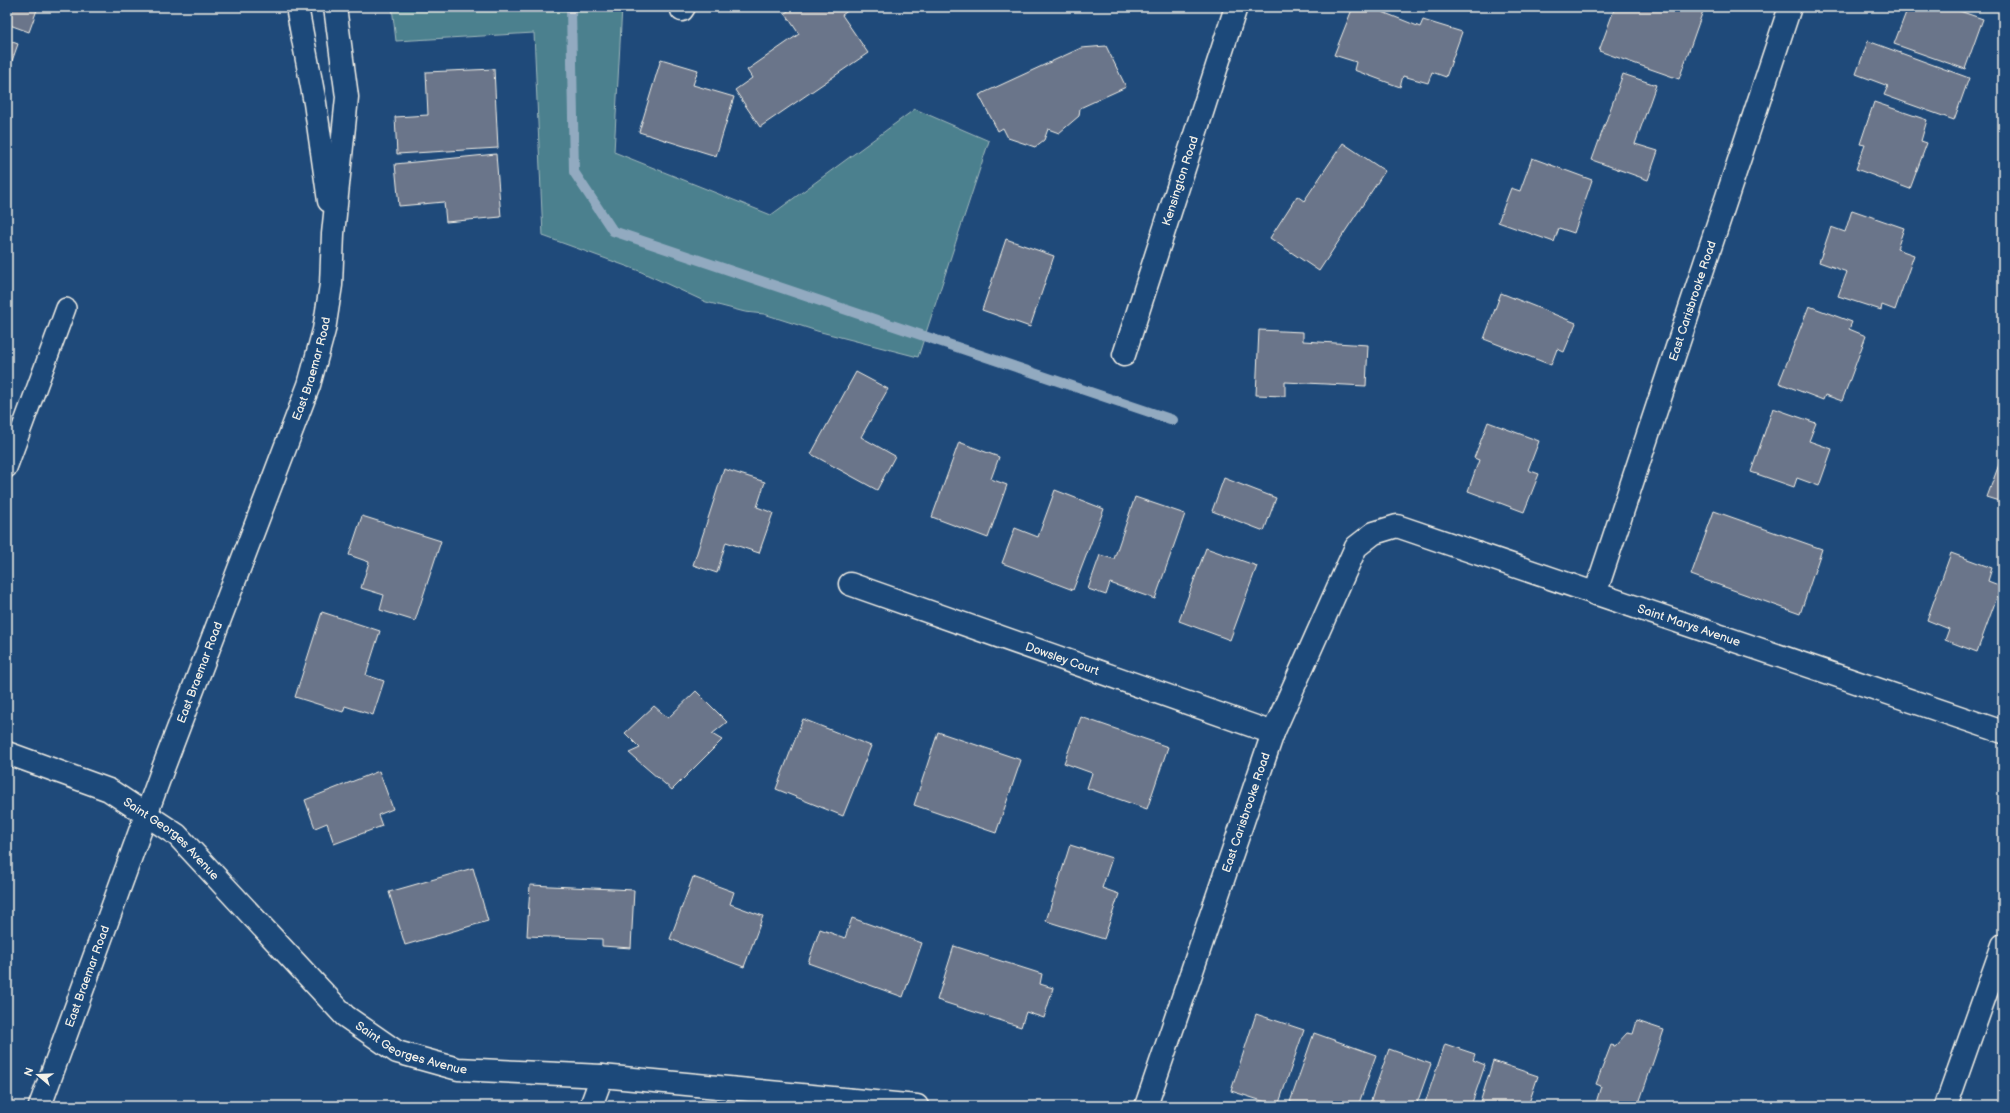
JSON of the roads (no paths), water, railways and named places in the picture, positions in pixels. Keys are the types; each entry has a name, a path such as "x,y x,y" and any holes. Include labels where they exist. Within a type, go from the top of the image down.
{"street":[{"name":"East Braemar Road","path":"297,7 315,103 333,234"},
{"name":"East Braemar Road","path":"40,1106 147,814 309,385 324,330 331,285 333,234 347,97 335,7"},
{"name":"Kensington Road","path":"1124,355 1236,7"},
{"name":"East Carisbrooke Road","path":"1595,594 1790,7"},
{"name":"Saint Marys Avenue","path":"1374,533 1397,526 2003,732"},
{"name":"East Carisbrooke Road","path":"1146,1106 1273,733 1356,547 1374,533"},
{"name":"Dowsley Court","path":"850,584 1273,733"},
{"name":"Saint Georges Avenue","path":"7,753 109,790 147,814 180,839 345,1016 397,1052 458,1069 602,1076 917,1106"},
{"path":"1946,1106 2003,945"},
{"path":"591,1106 602,1076"}],"lane":[{"path":"7,468 66,308"}],"waterway":[{"path":"571,7 574,172 613,231 1173,420"}]}
